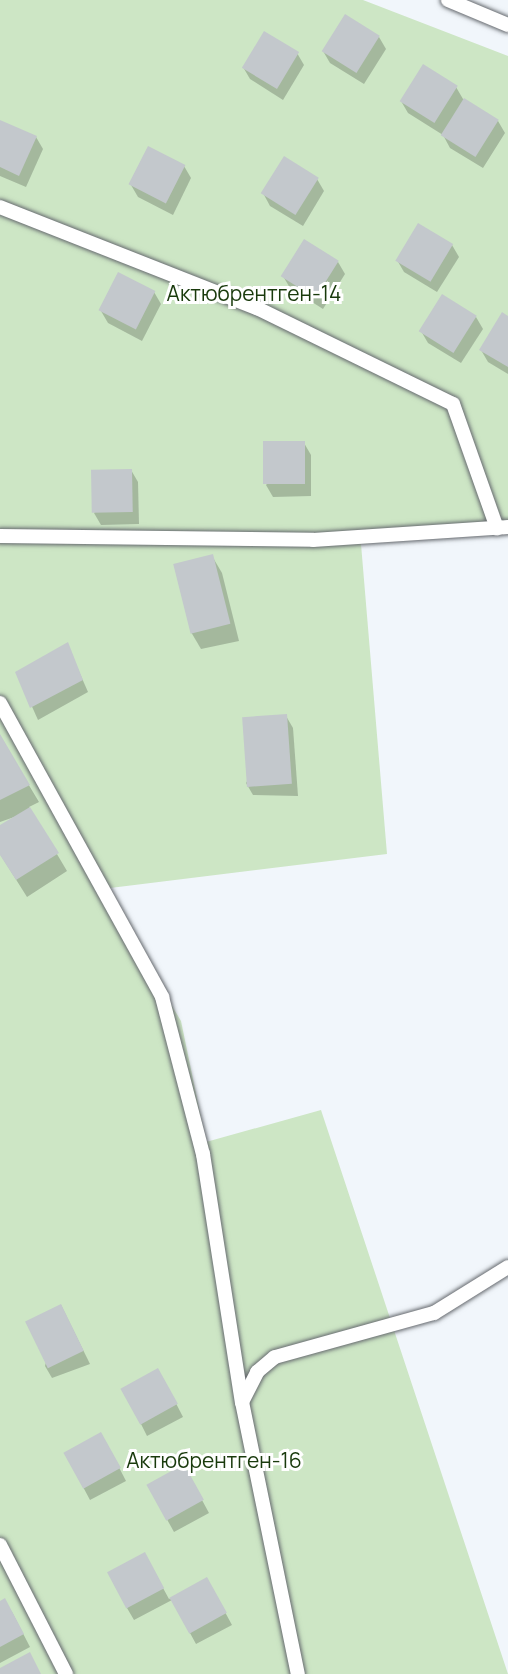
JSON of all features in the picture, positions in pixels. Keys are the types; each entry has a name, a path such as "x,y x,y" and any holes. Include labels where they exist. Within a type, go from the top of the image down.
{"lane":[{"path":"448,0 508,25"},
{"path":"0,207 257,308 453,404 502,528 313,540 0,536"},
{"path":"0,703 162,998 203,1154 242,1402 298,1674"},
{"path":"242,1402 257,1372 275,1357 434,1313 508,1267"},
{"path":"0,1545 66,1674"}],"green space":[{"path":"0,0 363,0 508,56 508,530 361,544 387,854 102,889 181,1021 206,1142 321,1110 508,1674 0,1674"}],"building":[{"path":"345,14 380,36 356,73 322,51"},
{"path":"264,31 299,52 277,89 242,68"},
{"path":"423,64 458,86 434,123 400,101"},
{"path":"464,98 499,120 475,157 441,135"},
{"path":"0,120 37,136 19,176 0,167"},
{"path":"148,146 185,165 166,203 128,184"},
{"path":"284,156 319,178 295,215 261,193"},
{"path":"418,223 453,244 430,282 395,261"},
{"path":"304,239 339,261 315,298 281,276"},
{"path":"118,272 155,291 136,329 98,310"},
{"path":"442,294 477,316 453,353 419,331"},
{"path":"502,312 508,316 508,367 479,350"},
{"path":"263,441 305,441 305,484 263,484"},
{"path":"132,469 133,512 92,513 91,470"},
{"path":"213,554 230,624 191,634 173,564"},
{"path":"68,642 83,680 30,708 15,672"},
{"path":"287,714 292,784 247,787 242,717"},
{"path":"0,734 30,785 0,800"},
{"path":"30,807 59,853 16,880 0,855 0,825"},
{"path":"61,1304 84,1351 48,1368 25,1322"},
{"path":"158,1368 178,1404 140,1425 120,1389"},
{"path":"101,1432 121,1468 83,1489 63,1453"},
{"path":"184,1464 204,1500 166,1521 146,1485"},
{"path":"145,1552 164,1588 126,1608 107,1572"},
{"path":"207,1577 227,1613 189,1634 169,1598"},
{"path":"5,1598 24,1634 0,1647 0,1601"},
{"path":"30,1652 41,1674 0,1674 0,1668"}],"park label":[{"name":"Актюбрентген-14","path":"254,293"},
{"name":"Актюбрентген-16","path":"214,1460"}]}
